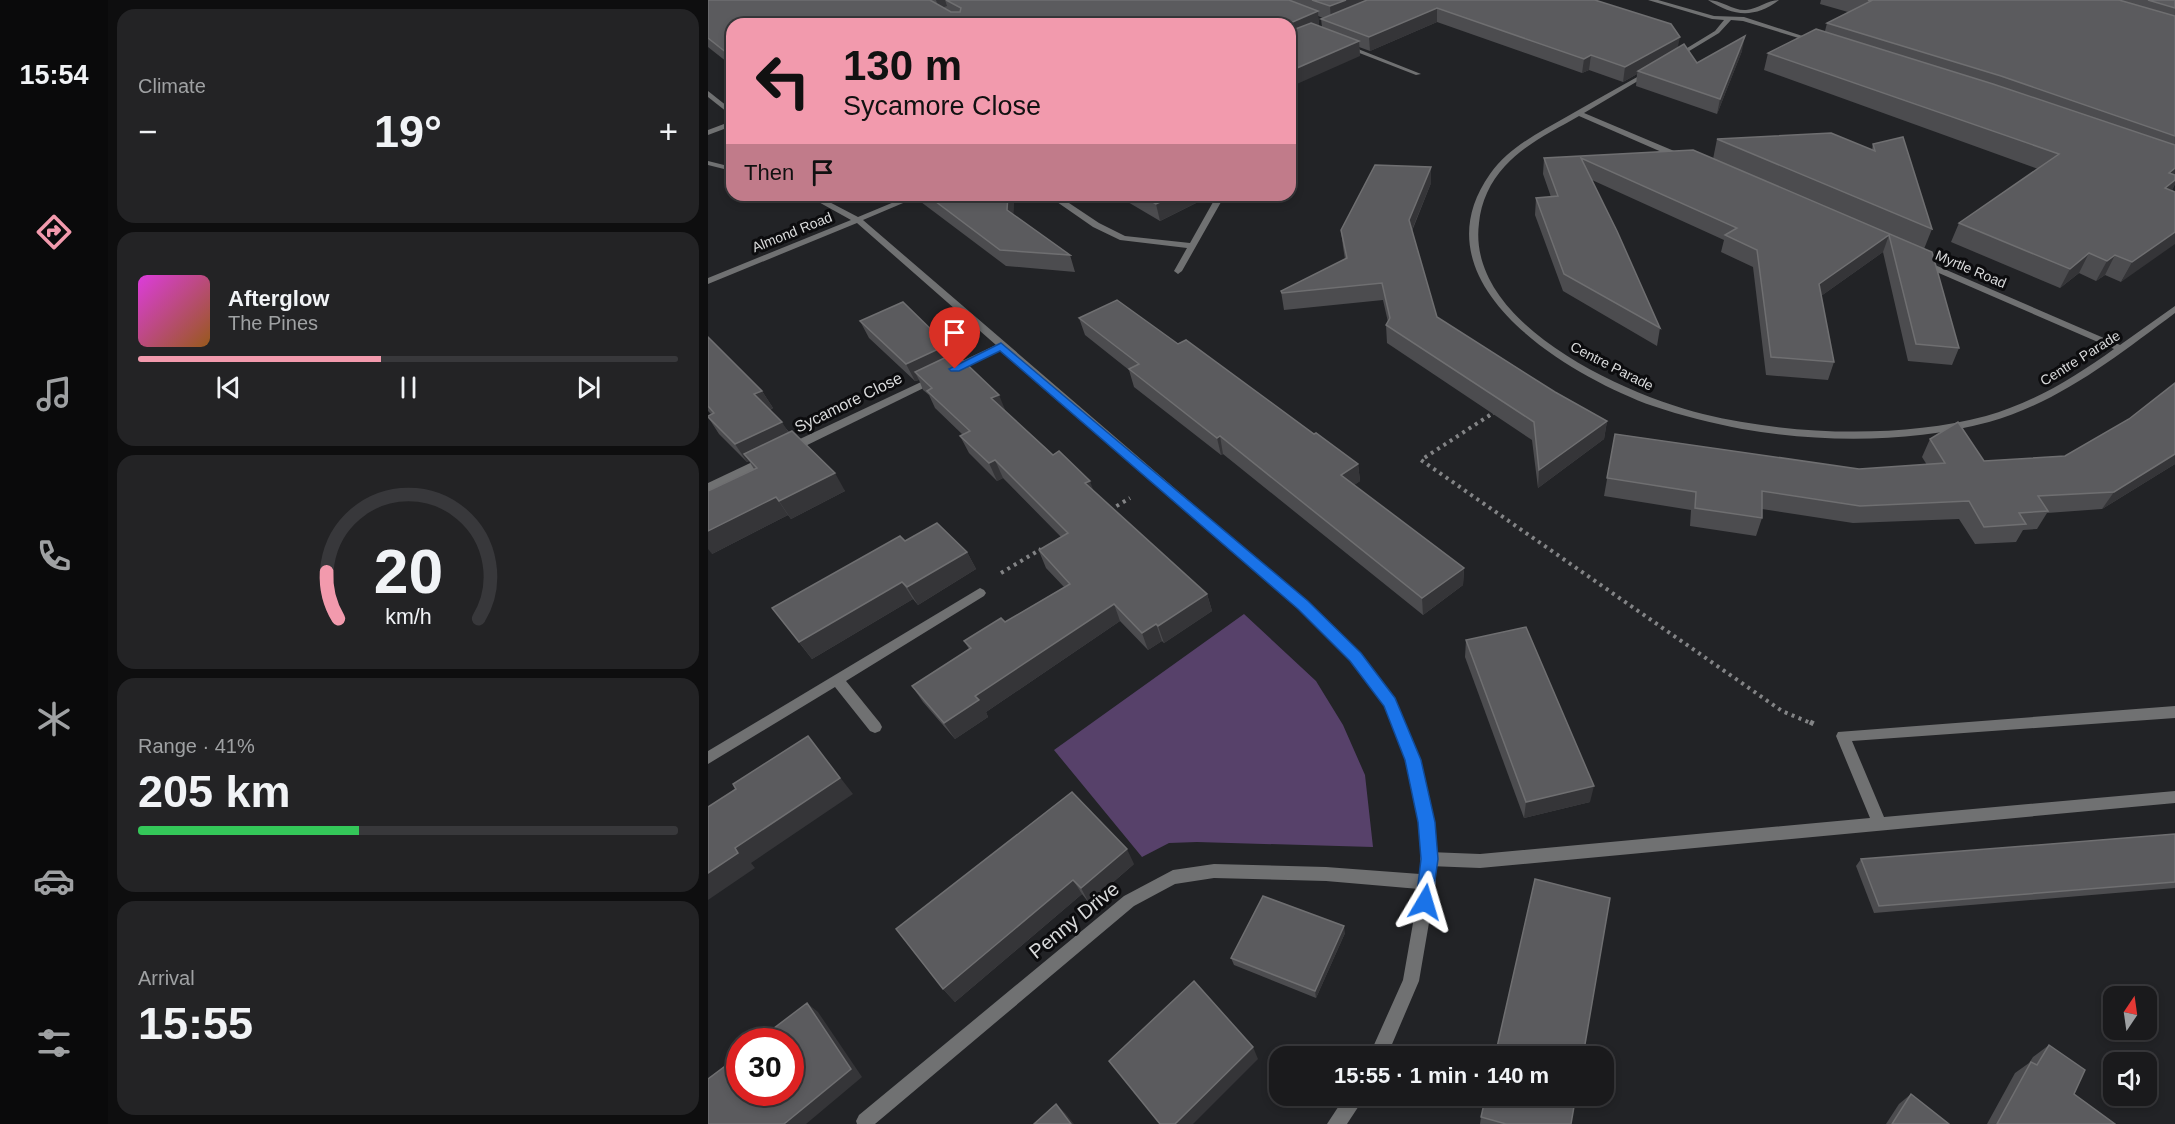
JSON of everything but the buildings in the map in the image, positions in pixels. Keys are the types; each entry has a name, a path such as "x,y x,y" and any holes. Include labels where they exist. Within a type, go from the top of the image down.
{"street":[{"path":"1651,0 1728,20 1744,16 1776,0"},
{"path":"1711,0 1744,16 1825,44"},
{"path":"1665,63 1717,32 1728,20"},
{"path":"1335,42 1418,74"},
{"name":"Centre Parade","path":"1654,69 1533,139 1508,158 1493,175 1482,196 1474,222 1473,246 1480,272 1496,297 1540,343 1612,384 1668,407 1765,427 1848,434 1918,431 1978,421 2014,410 2061,388 2121,349 2175,309"},
{"path":"708,93 726,109"},
{"path":"1578,113 1689,161"},
{"path":"708,133 726,126"},
{"path":"708,163 726,168"},
{"path":"822,201 858,220 1303,605 1356,657 1390,703 1413,760 1427,822 1429,859 1428,882 1411,981 1382,1046"},
{"name":"Almond Road","path":"708,281 904,201"},
{"path":"1060,201 1096,225 1123,238 1193,246"},
{"path":"1178,271 1218,201"},
{"name":"Myrtle Road","path":"1906,256 2121,349"},
{"name":"Sycamore Close","path":"783,452 1001,346"},
{"path":"708,488 772,457"},
{"path":"708,758 980,593"},
{"path":"837,681 875,727"},
{"path":"1880,825 1843,736 2175,712"},
{"path":"1429,859 1480,861 2175,797"},
{"name":"Penny Drive","path":"865,1121 1128,901 1173,877 1214,871 1326,874 1428,882"},
{"path":"1336,1124 1350,1106"}],"path":[{"path":"1501,408 1421,460 1782,711 1843,736"},
{"path":"1101,515 1130,498"},
{"path":"980,593 994,577 1042,549"}],"shaded area":[{"path":"1244,614 1316,681 1343,725 1365,775 1373,847 1169,843 1142,857 1054,750"}],"route":[{"path":"955,369 1001,346 1303,605 1356,657 1390,703 1413,760 1427,822 1429,859 1425,902"}]}
